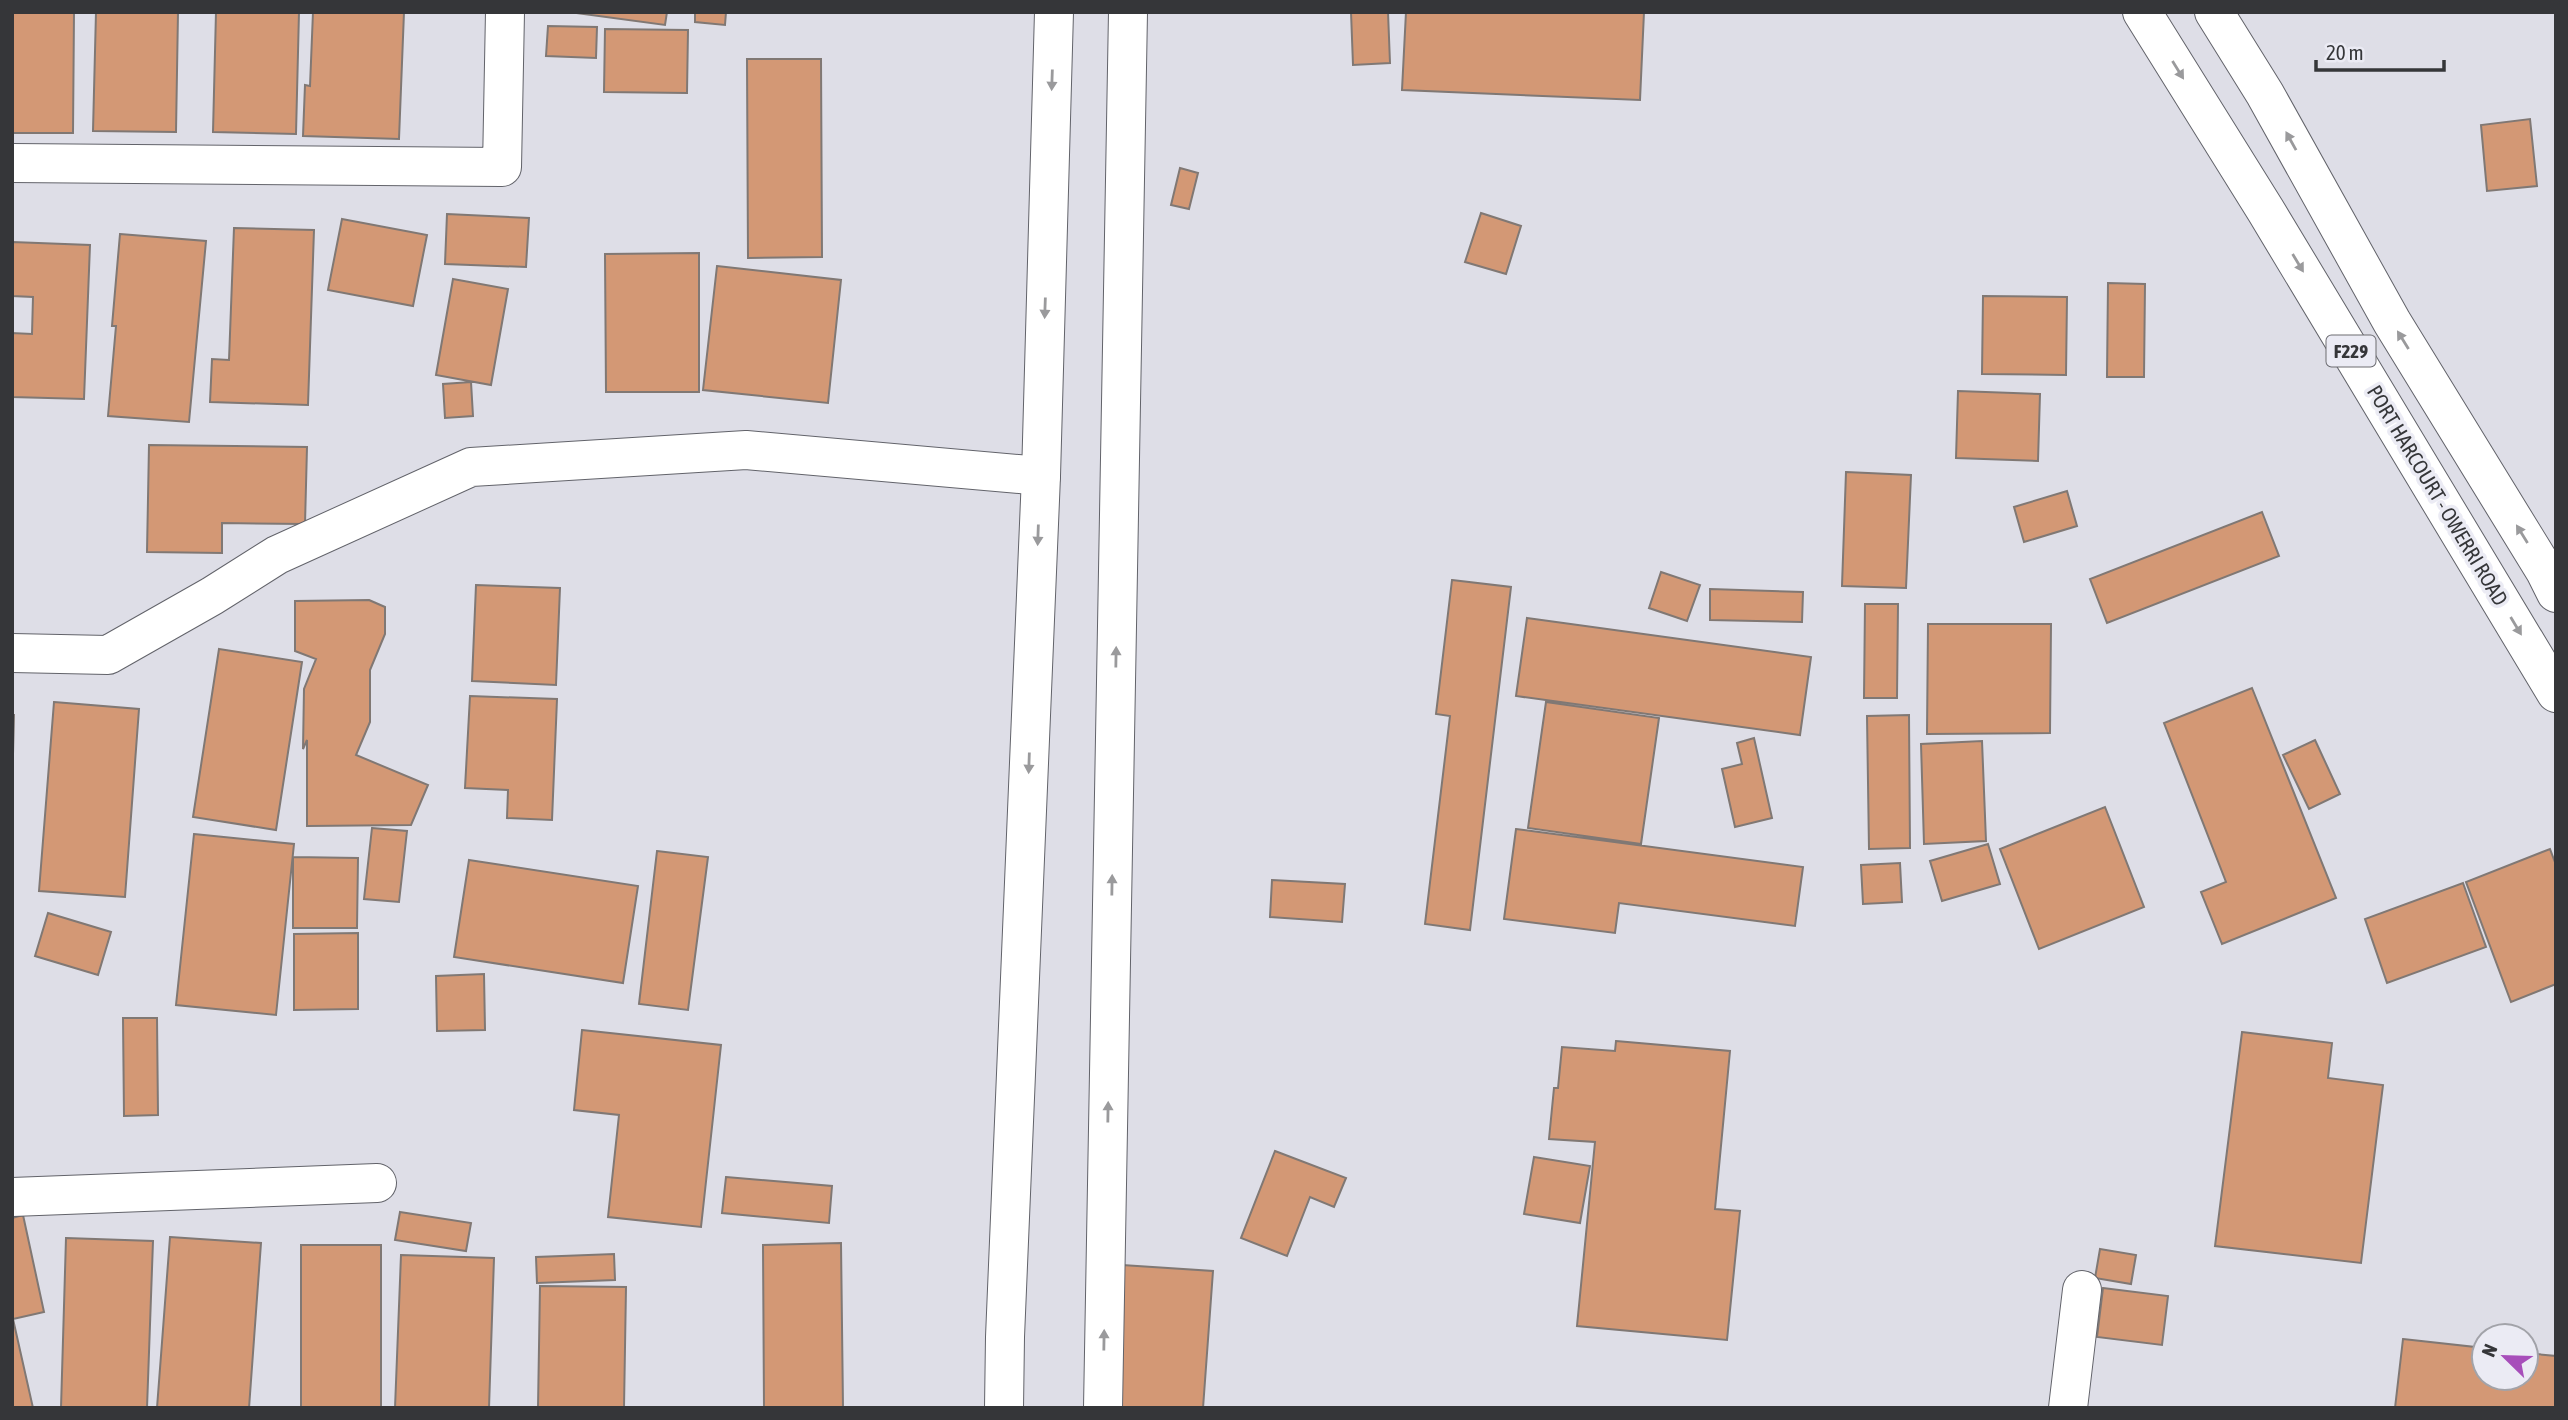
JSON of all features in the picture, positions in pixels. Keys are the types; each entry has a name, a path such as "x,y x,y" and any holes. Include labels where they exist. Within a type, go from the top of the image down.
{"street":[{"path":"12,163 502,167 505,12"},
{"path":"1004,1408 1041,476 1054,12"},
{"path":"1103,1408 1128,12"},
{"name":"PORT HARCOURT - OWERRI ROAD","path":"2142,12 2280,234 2556,693"},
{"name":"F229","path":"2214,12 2264,94 2392,322 2556,593"},
{"path":"12,653 108,655 212,596 277,555 471,467 746,450 1041,476"},
{"path":"12,1197 377,1183"},
{"path":"2068,1408 2082,1290"}],"building":[{"path":"12,12 74,12 73,133 12,133"},
{"path":"96,12 178,12 176,132 93,131"},
{"path":"216,12 299,12 296,134 213,132"},
{"path":"313,12 404,12 399,139 303,136 305,85 310,86"},
{"path":"569,12 667,12 665,25"},
{"path":"695,12 726,12 725,25 695,22"},
{"path":"1351,12 1388,12 1390,63 1353,65"},
{"path":"1406,12 1644,12 1640,100 1402,90"},
{"path":"548,26 597,27 596,58 546,56"},
{"path":"605,29 688,30 687,93 604,92"},
{"path":"747,59 821,59 822,257 748,258"},
{"path":"2530,119 2537,186 2487,191 2481,125"},
{"path":"1180,168 1198,173 1189,209 1171,205"},
{"path":"1481,213 1521,226 1506,274 1465,262"},
{"path":"447,214 529,218 526,267 445,264"},
{"path":"342,219 427,235 413,306 328,290"},
{"path":"234,228 314,230 308,405 210,402 212,359 229,360"},
{"path":"120,234 206,241 189,422 108,416"},
{"path":"12,242 90,245 84,399 12,397 12,333 32,334 33,297 12,296"},
{"path":"699,253 699,392 606,392 605,254"},
{"path":"717,266 841,280 828,403 703,390"},
{"path":"453,279 508,289 491,385 436,375"},
{"path":"2108,283 2145,284 2144,377 2107,377"},
{"path":"1983,296 2067,297 2066,375 1982,374"},
{"path":"471,382 473,416 445,418 443,384"},
{"path":"1958,391 2040,394 2038,461 1956,458"},
{"path":"149,445 307,447 305,524 222,523 222,553 147,552"},
{"path":"1846,472 1911,475 1906,588 1842,586"},
{"path":"2067,491 2077,526 2024,542 2014,507"},
{"path":"2262,512 2279,556 2107,623 2090,579"},
{"path":"1661,572 1700,585 1687,621 1649,608"},
{"path":"1452,580 1511,587 1470,930 1425,924 1450,716 1436,714"},
{"path":"476,585 560,588 556,685 472,681"},
{"path":"1710,589 1803,592 1802,622 1710,620"},
{"path":"369,600 385,607 385,634 370,670 370,722 356,755 428,785 411,825 307,826 307,740 303,749 304,689 316,659 295,651 295,601"},
{"path":"1865,604 1898,604 1897,698 1864,698"},
{"path":"1527,618 1811,657 1800,735 1516,696"},
{"path":"1928,624 2051,624 2050,733 1927,734"},
{"path":"219,649 302,662 276,830 193,817"},
{"path":"2252,688 2336,898 2222,944 2201,892 2226,882 2164,723"},
{"path":"470,696 557,699 552,820 507,818 508,790 465,788"},
{"path":"54,702 139,709 125,897 39,891"},
{"path":"1546,702 1659,718 1641,844 1528,828"},
{"path":"12,715 14,715 12,793"},
{"path":"1909,715 1910,848 1869,849 1867,716"},
{"path":"1754,738 1772,818 1735,827 1722,769 1742,764 1737,743"},
{"path":"2315,740 2340,794 2309,809 2283,755"},
{"path":"1982,741 1986,841 1924,844 1921,744"},
{"path":"2105,807 2144,907 2039,949 2000,849"},
{"path":"372,828 407,831 399,902 364,899"},
{"path":"1516,829 1803,867 1795,926 1619,903 1615,933 1504,919"},
{"path":"194,834 294,844 276,1015 176,1005"},
{"path":"1988,844 2000,884 1942,901 1930,861"},
{"path":"2550,849 2556,865 2556,984 2511,1002 2466,882"},
{"path":"657,851 708,857 688,1010 639,1004"},
{"path":"293,857 358,858 357,928 293,928"},
{"path":"469,860 638,886 623,983 454,957"},
{"path":"1900,863 1902,902 1863,904 1861,865"},
{"path":"1272,880 1345,884 1342,922 1270,917"},
{"path":"2463,883 2486,947 2387,983 2365,919"},
{"path":"48,913 111,932 98,975 35,956"},
{"path":"358,933 358,1009 294,1010 294,934"},
{"path":"484,974 485,1030 437,1031 436,976"},
{"path":"123,1018 157,1018 158,1115 124,1116"},
{"path":"582,1030 721,1045 701,1227 608,1217 619,1115 574,1110"},
{"path":"2242,1032 2332,1043 2328,1078 2383,1085 2361,1263 2215,1246"},
{"path":"1616,1041 1730,1051 1715,1209 1740,1211 1727,1340 1577,1326 1595,1142 1549,1139 1554,1088 1558,1088 1562,1047 1615,1051"},
{"path":"1275,1151 1346,1178 1334,1207 1310,1197 1287,1256 1241,1238"},
{"path":"1534,1157 1590,1166 1580,1223 1524,1214"},
{"path":"726,1177 832,1186 829,1223 722,1213"},
{"path":"400,1212 471,1223 466,1251 395,1240"},
{"path":"23,1215 44,1312 13,1319 33,1408 12,1408 12,1218"},
{"path":"170,1237 261,1243 249,1408 157,1408"},
{"path":"66,1238 153,1241 147,1408 61,1408"},
{"path":"841,1243 843,1408 764,1408 763,1245"},
{"path":"301,1245 381,1245 381,1408 301,1408"},
{"path":"2100,1249 2136,1255 2131,1284 2095,1278"},
{"path":"614,1254 615,1280 537,1283 536,1257"},
{"path":"401,1255 494,1258 489,1408 395,1408"},
{"path":"1122,1265 1213,1271 1203,1408 1112,1408"},
{"path":"540,1286 626,1287 624,1408 538,1408"},
{"path":"2103,1288 2168,1296 2162,1345 2097,1337"},
{"path":"2403,1339 2470,1346 2470,1392 2540,1392 2540,1354 2556,1356 2556,1408 2395,1408"}]}
